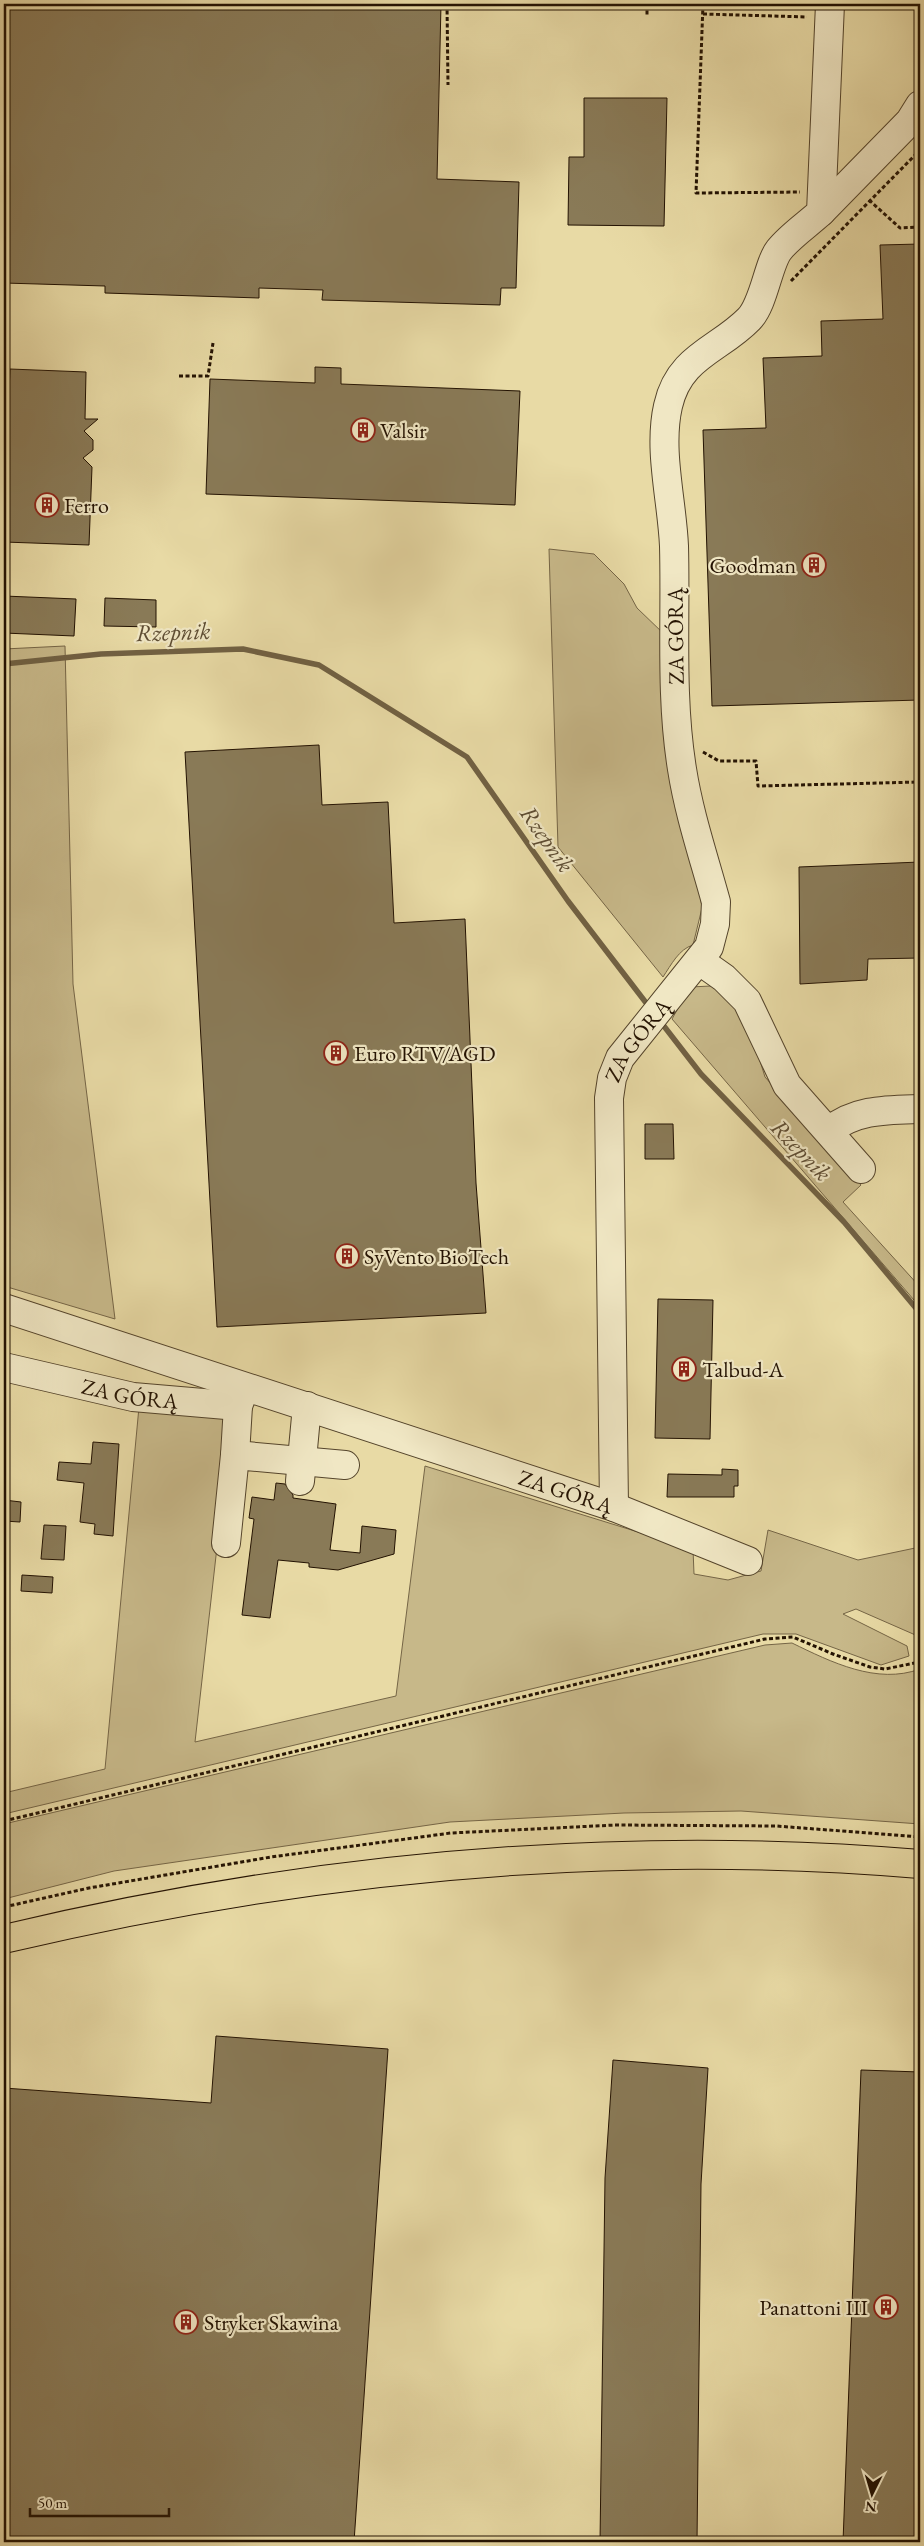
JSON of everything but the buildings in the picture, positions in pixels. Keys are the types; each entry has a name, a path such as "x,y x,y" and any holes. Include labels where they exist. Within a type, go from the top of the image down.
{"main road":[{"path":"4,1939 162,1904 231,1892 341,1877 449,1866 561,1857 664,1854 844,1857 920,1864"}],"street":[{"path":"821,212 829,11"},
{"path":"821,212 860,191 917,115"},
{"name":"ZA GÓRĄ","path":"4,1368 133,1397 242,1396 308,1406 614,1507 609,1098 612,1078 620,1058 700,961 709,947 715,924 716,902 682,770 679,742 674,659 674,545 665,440 668,405 681,376 704,351 728,338 751,318 778,251 821,212"},
{"path":"700,961 724,978 747,1001 787,1085 862,1169"},
{"path":"829,1131 840,1122 867,1113 920,1109"},
{"name":"ZA GÓRĄ","path":"4,1308 242,1396"},
{"path":"226,1543 242,1396"},
{"path":"301,1471 308,1406"},
{"path":"235,1456 301,1471 345,1465"},
{"path":"614,1507 748,1561"}],"path":[{"path":"447,4 448,85"},
{"path":"647,4 647,16"},
{"path":"668,4 703,5 696,193 802,192 822,181"},
{"path":"703,14 829,11"},
{"path":"790,282 860,191 920,150"},
{"path":"860,191 900,228 920,227"},
{"path":"179,376 208,376 213,343"},
{"path":"698,749 708,757 719,761 756,761 758,786 920,782"},
{"path":"4,1821 765,1639 793,1637 833,1654 885,1669 920,1662"}],"shaded area":[{"path":"549,549 594,554 624,584 637,608 664,634 702,908 693,945 679,954 663,977 558,847"},
{"path":"65,646 73,984 115,1319 4,1286 4,649"},
{"path":"711,986 725,991 752,1035 765,1077 861,1185 843,1202 920,1287 920,1307 672,1019 690,987"},
{"path":"139,1407 232,1414 195,1742 396,1696 425,1466 693,1549 694,1574 728,1580 761,1571 768,1530 858,1560 920,1547 920,1637 856,1609 843,1614 907,1646 909,1656 881,1665 796,1634 763,1634 4,1814 4,1793 105,1769"},
{"path":"792,1643 838,1664 871,1673 904,1673 920,1669 920,1824 741,1811 624,1813 450,1822 114,1871 4,1899 4,1824 765,1645"}],"waterway":[{"name":"Rzepnik","path":"4,664 101,654 243,649 319,665 467,757 568,901 650,1008"},
{"name":"Rzepnik","path":"660,1021 701,1074 844,1222 920,1313"}],"place":[{"name":"Valsir","path":"363,430"},
{"name":"Ferro","path":"47,505"},
{"name":"Goodman","path":"814,565"},
{"name":"Euro RTV/AGD","path":"336,1053"},
{"name":"SyVento BioTech","path":"347,1256"},
{"name":"Talbud-A","path":"684,1369"},
{"name":"Panattoni III","path":"886,2307"},
{"name":"Stryker Skawina","path":"186,2322"}]}
